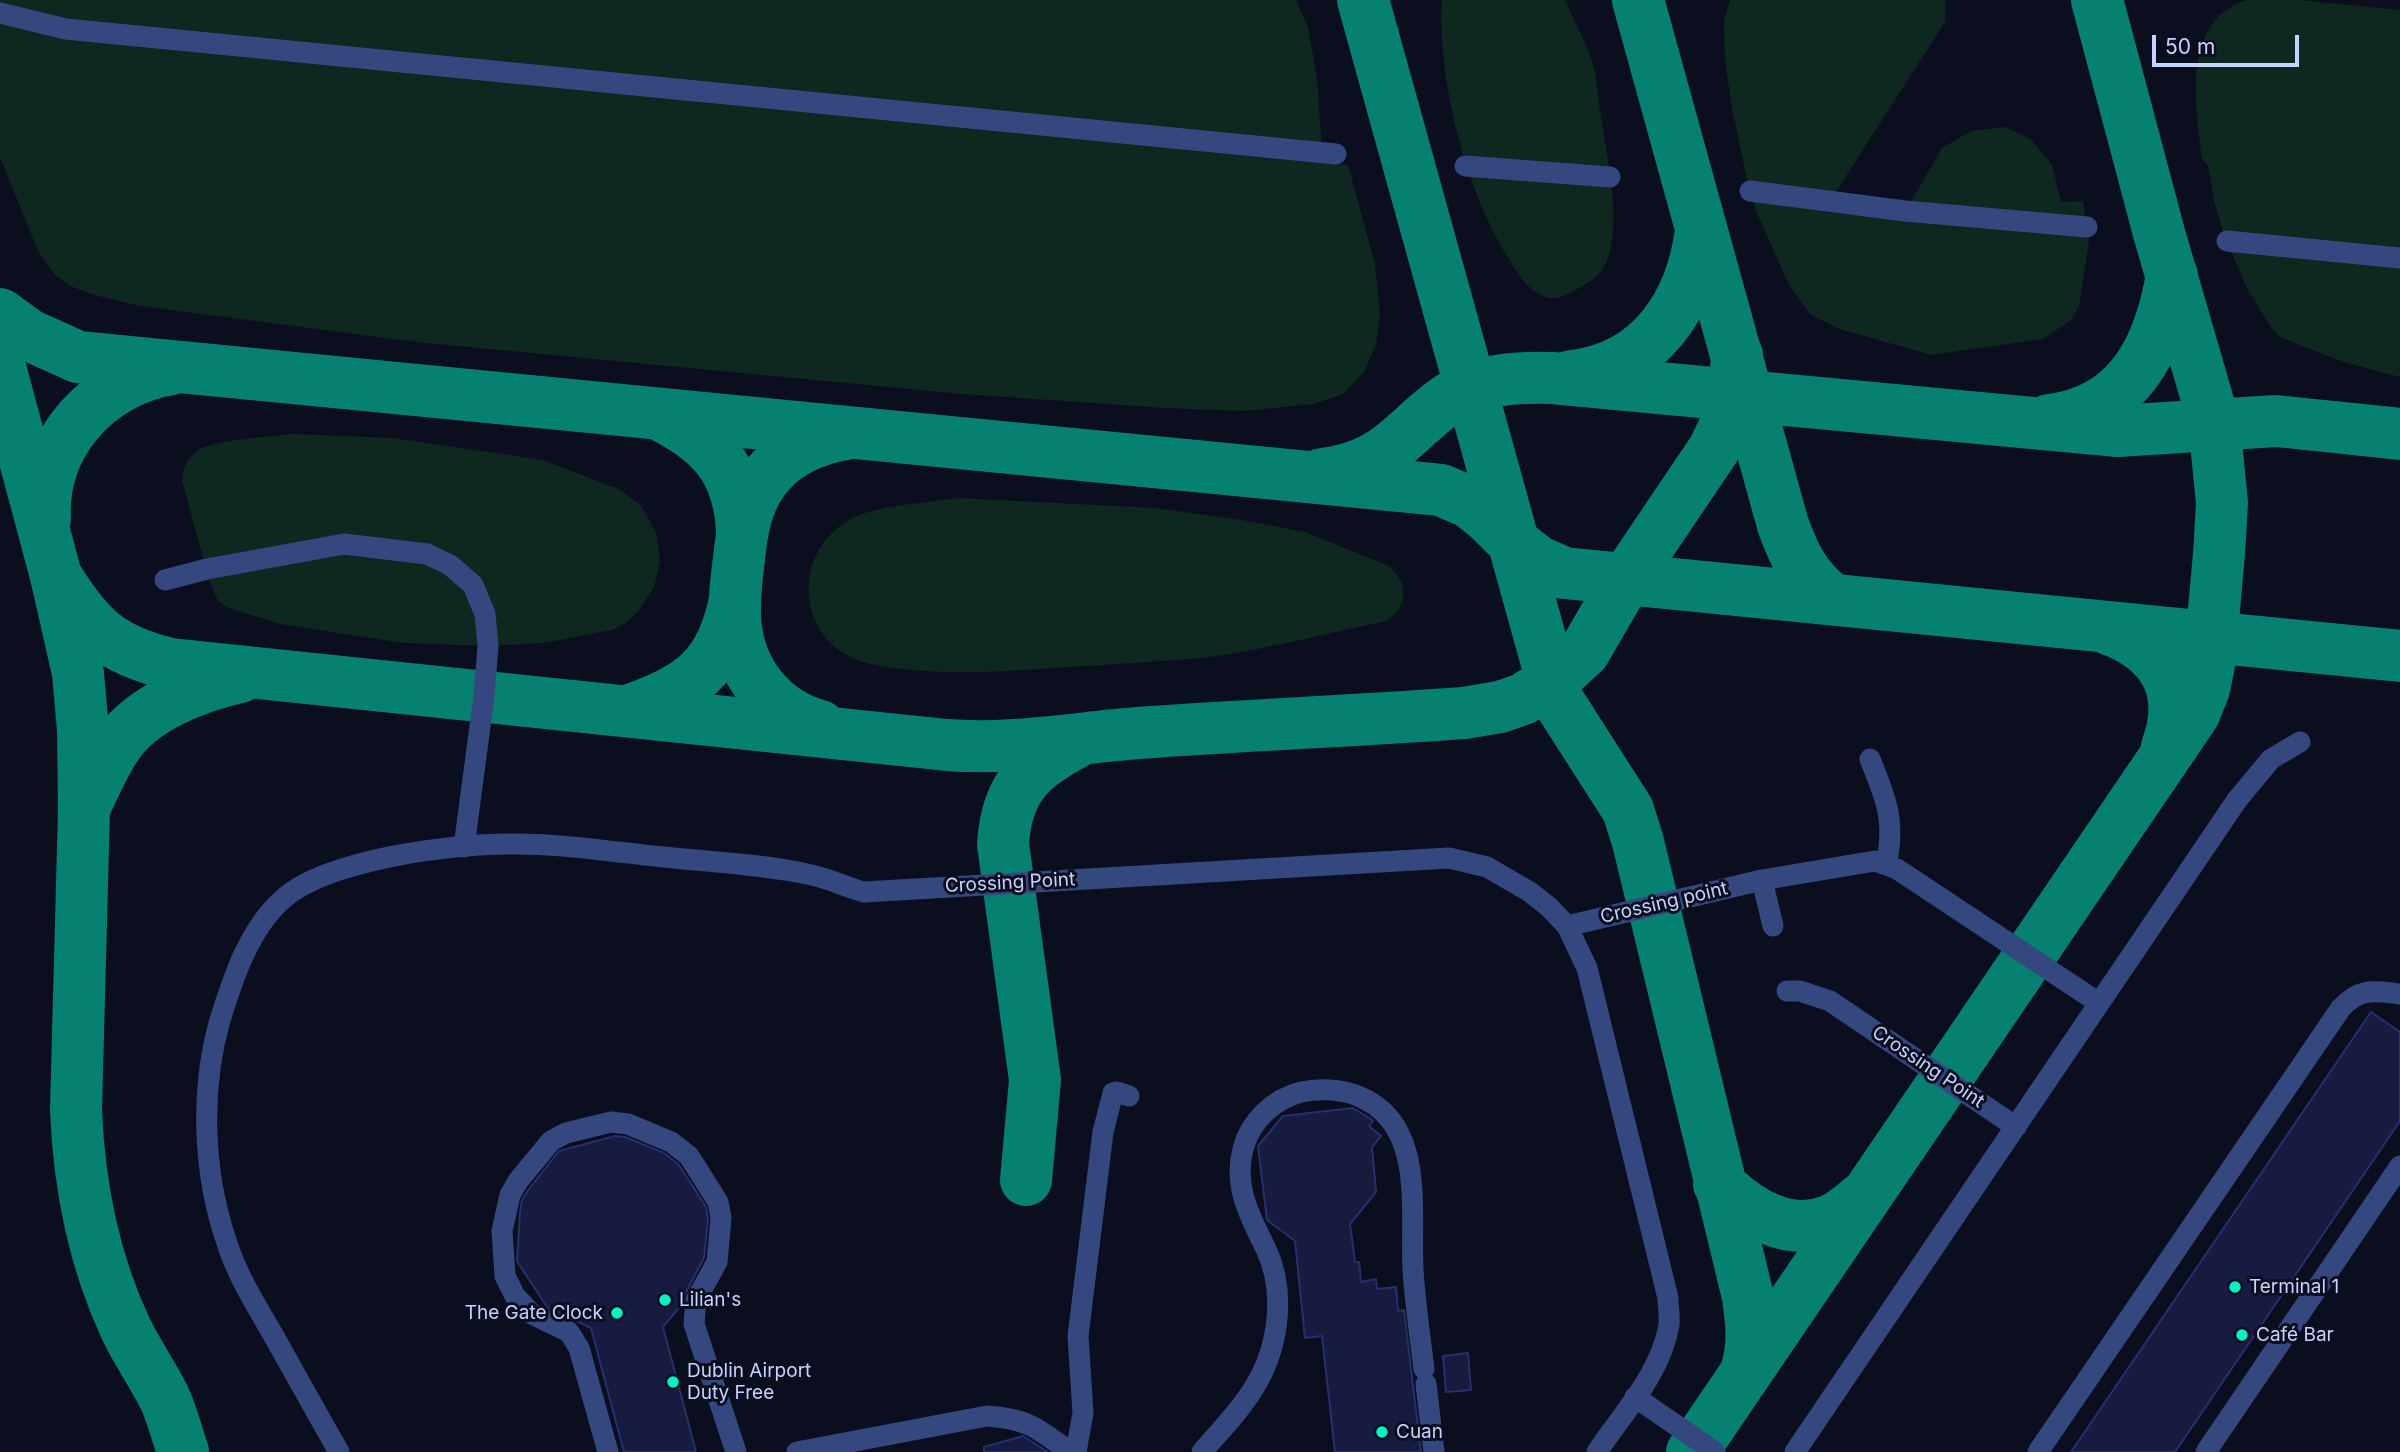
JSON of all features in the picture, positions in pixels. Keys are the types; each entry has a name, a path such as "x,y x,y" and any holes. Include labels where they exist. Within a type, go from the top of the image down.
{"lane":[{"path":"0,13 66,29 1336,155"},
{"path":"1465,166 1610,177"},
{"path":"1750,191 1905,211 2087,227"},
{"path":"2227,241 2400,258"},
{"path":"165,580 207,569 344,544 427,554 450,565 473,585 485,614 488,646 484,696 464,847 357,864 305,883 284,898 265,918 239,966 214,1041 209,1077 208,1116 213,1188 218,1216 238,1273 339,1452"},
{"path":"1795,1452 2253,779 2271,759 2300,742"},
{"path":"1870,759 1889,810 1891,844 1886,865 2099,1003"},
{"name":"Crossing Point","path":"464,847 530,844 757,866 811,874 864,892 1449,858 1487,867 1539,900 1567,926"},
{"name":"Crossing point","path":"1567,926 1762,880 1875,861 1886,865"},
{"path":"1762,880 1773,926"},
{"path":"1567,926 1587,968 1668,1298 1669,1322 1663,1350 1597,1452"},
{"name":"Crossing Point","path":"1787,991 1818,996 1841,1008 2016,1127"},
{"path":"2038,1452 2341,1008 2351,997 2365,991 2400,994"},
{"path":"1202,1452 1254,1388 1267,1364 1277,1316 1277,1295 1267,1251 1249,1218 1244,1201 1240,1162 1243,1146 1252,1127 1268,1108 1301,1092 1338,1091 1360,1097 1382,1109 1400,1132 1409,1166 1413,1270 1434,1452"},
{"path":"797,1452 987,1416 1015,1418 1036,1426 1073,1452 1083,1413 1078,1336 1103,1132 1113,1093 1129,1096"},
{"path":"608,1452 579,1349 569,1332 533,1314 515,1296 505,1276 502,1231 510,1195 551,1141 566,1133 611,1122 628,1124 671,1142 689,1156 718,1202 721,1218 717,1262 696,1300 694,1324 736,1452"},
{"path":"2206,1452 2400,1166"},
{"path":"1635,1397 1715,1452"}],"green space":[{"path":"0,0 1296,0 1308,27 1317,78 1323,163 1348,165 1375,264 1380,315 1376,345 1364,372 1343,394 1313,404 1245,411 1166,408 962,394 416,342 140,306 94,295 70,286 54,274 38,251 0,157"},
{"path":"1442,0 1565,0 1587,47 1593,63 1610,171 1613,229 1611,247 1601,271 1595,278 1565,295 1557,298 1543,296 1525,283 1494,232 1480,201 1458,134 1450,99 1444,64"},
{"path":"1730,0 1945,0 1945,22 1823,212 1901,219 1942,148 1971,131 2005,127 2031,139 2052,165 2061,202 2083,201 2089,241 2079,306 2071,320 2043,339 1932,355 1839,329 1810,314 1789,285 1756,211 1746,175 1725,60 1724,21"},
{"path":"2247,0 2299,0 2400,10 2400,377 2344,362 2279,336 2247,288 2223,232 2208,166 2202,159 2197,114 2197,67 2202,45 2211,26 2226,11"},
{"path":"293,434 392,438 543,460 621,490 641,506 656,532 660,561 654,587 639,611 626,623 612,630 543,643 488,646 403,643 280,624 229,608 218,601 209,580 182,480 185,468 188,460 205,447 229,441"},
{"path":"957,498 1155,508 1305,532 1387,565 1399,578 1402,601 1394,615 1386,621 1231,654 1156,662 993,672 919,671 871,664 847,655 828,640 816,622 809,600 809,578 816,556 829,536 849,520 872,511"}],"building":[{"name":"Terminal 1","path":"2371,1012 2400,1032 2400,1121 2175,1452 2071,1452"},
{"path":"1353,1108 1373,1121 1369,1126 1381,1136 1372,1147 1376,1192 1350,1224 1355,1262 1359,1262 1361,1282 1376,1279 1377,1289 1396,1287 1398,1311 1404,1310 1421,1452 1335,1452 1322,1336 1305,1338 1295,1241 1267,1220 1258,1146 1283,1116"},
{"path":"615,1136 625,1137 664,1153 679,1165 706,1207 708,1219 704,1258 683,1303 663,1327 696,1452 624,1452 591,1328 547,1307 517,1261 522,1200 529,1189 559,1151"},
{"path":"1468,1353 1471,1390 1446,1392 1443,1356"},
{"path":"1023,1436 1048,1452 984,1452 984,1447"}],"taxiway":[{"path":"1363,0 1557,699 1628,810 1638,842 1748,1297 1752,1335 1746,1372"},
{"path":"1638,0 1783,525 1801,566 1814,583 1831,598"},
{"path":"1692,1452 2194,714 2204,689 2209,665 2222,503 2216,442 2210,409 2159,233 2097,0"},
{"path":"1571,376 1599,370 1624,360 1645,346 1663,327 1688,282 1701,230"},
{"path":"2049,420 2077,414 2101,404 2120,389 2136,371 2159,326 2172,275"},
{"path":"0,314 29,335 78,357 1441,490 1469,502 1537,561 1564,573 2400,656"},
{"path":"56,576 90,623 116,644 171,664 947,745 1019,745 1138,733 1464,713 1500,707 1523,699 1552,681 1584,652 1627,578 1714,449 1730,415 1737,355"},
{"path":"0,367 56,576 78,673 83,730 84,809 76,1110 84,1193 104,1275 129,1336 164,1397 183,1452"},
{"path":"45,519 46,491 53,465 64,441 80,420 99,401 121,386 145,375 172,369"},
{"path":"1322,474 1351,468 1379,455 1461,392 1492,382 1522,378 1552,378 2118,431 2276,421 2400,434"},
{"path":"658,414 693,435 719,459 735,490 742,531"},
{"path":"820,726 788,712 763,690 753,676 739,645 735,611 736,584 744,523 763,480 779,463 796,451 815,442 846,434"},
{"path":"627,711 669,694 700,673 722,643 735,599"},
{"path":"2106,628 2143,647 2166,673 2172,689 2174,707 2173,726 2167,747"},
{"path":"86,804 114,749 143,718 190,692 240,677"},
{"path":"1026,1180 1035,1080 1003,844 1010,806 1026,779 1050,758 1082,739"},
{"path":"1719,1184 1756,1212 1784,1224 1799,1226 1834,1219 1866,1195"}],"place":[{"name":"Terminal 1","path":"2235,1287"},
{"name":"Lilian's","path":"665,1300"},
{"name":"The Gate Clock","path":"617,1313"},
{"name":"Café Bar","path":"2242,1335"},
{"name":"Dublin Airport Duty Free","path":"673,1382"},
{"name":"Cuan","path":"1382,1432"}]}
